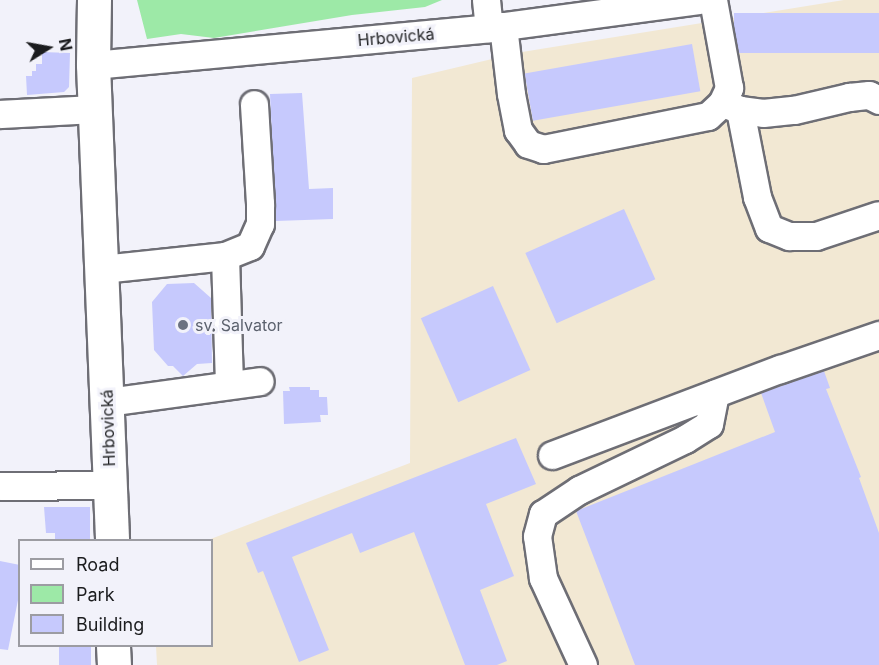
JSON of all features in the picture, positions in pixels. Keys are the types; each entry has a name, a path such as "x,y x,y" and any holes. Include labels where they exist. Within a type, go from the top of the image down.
{"main road":[{"name":"Hrbovická","path":"94,0 93,65 112,539"},
{"path":"113,647 114,665"}],"street":[{"path":"486,0 496,27 518,130 528,144 543,149 708,116 731,106 764,113 794,110 868,94 879,100"},
{"name":"Hrbovická","path":"93,65 496,27 698,0"},
{"path":"713,0 731,106 757,197 769,228 789,236 816,236 879,215"},
{"path":"102,269 225,256 250,246 260,224 254,104"},
{"path":"0,114 95,109"},
{"path":"225,256 229,384"},
{"path":"552,455 879,335"},
{"path":"107,402 260,381"},
{"path":"582,665 543,578 537,536 543,514 579,490 685,439 709,424 715,394"},
{"path":"0,486 111,485"}],"shaded area":[{"path":"844,0 879,0 879,665 157,665 156,647 213,647 213,539 211,539 410,463 412,78 522,52"}],"green space":[{"path":"137,0 442,0 425,7 352,15 214,38 181,34 147,39"}],"building":[{"path":"734,13 879,13 879,53 734,53"},
{"path":"692,44 700,91 533,121 525,74"},
{"path":"42,52 70,53 69,87 64,92 27,95 26,76 32,76 32,71 36,71 36,64 42,64"},
{"path":"302,93 309,189 333,188 333,219 276,221 270,94"},
{"path":"624,209 655,279 557,323 525,253"},
{"name":"sv. Salvator","path":"194,283 211,298 212,363 197,364 183,376 173,366 168,366 154,350 152,302 167,284"},
{"path":"493,286 530,370 458,402 421,318"},
{"path":"824,371 830,388 826,389 861,477 859,478 879,533 879,665 635,665 576,511 775,432 761,393"},
{"path":"289,387 310,387 310,390 319,390 319,397 327,397 328,415 320,415 321,422 284,424 283,391 290,391"},
{"path":"516,438 536,484 486,504 514,576 480,590 507,661 497,665 465,665 414,532 360,553 352,533 292,557 329,650 299,662 263,571 258,573 246,543"},
{"path":"44,507 90,507 90,539 55,539 55,533 46,533"},
{"path":"0,561 18,565 18,600 8,650 0,649"},
{"path":"59,647 91,647 91,665 59,665"}],"place":[{"name":"sv. Salvator","path":"183,325"}]}
